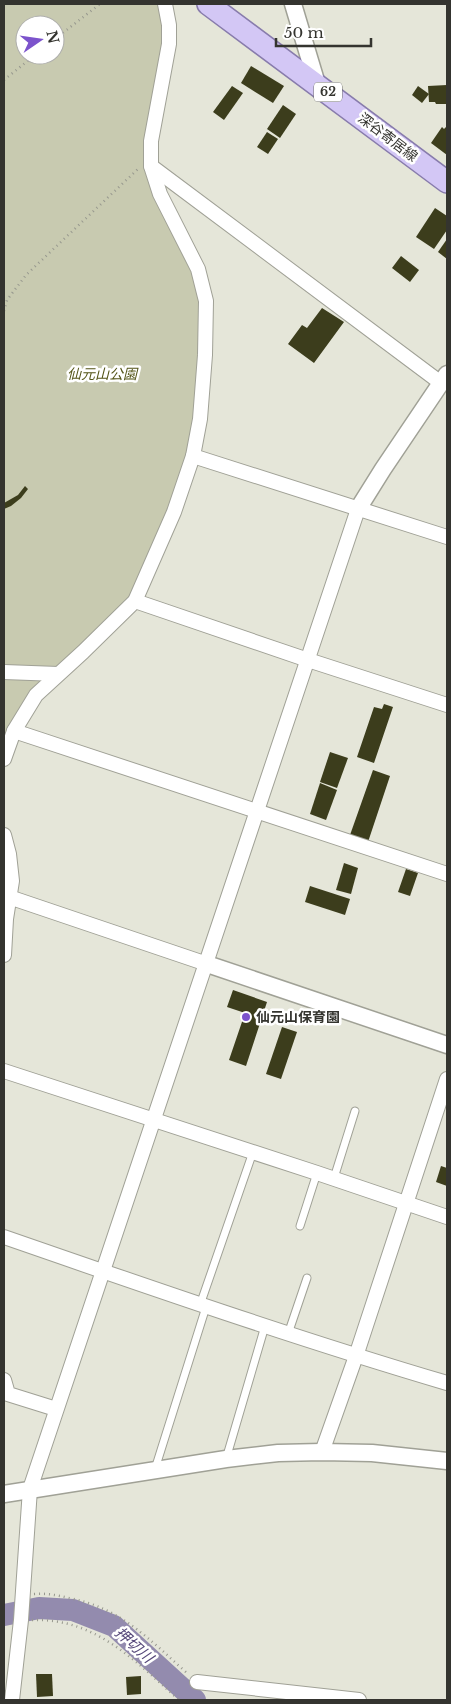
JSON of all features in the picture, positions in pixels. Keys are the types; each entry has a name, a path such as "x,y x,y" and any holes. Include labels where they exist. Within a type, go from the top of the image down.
{"main road":[{"name":"深谷寄居線","path":"208,4 447,182"}],"street":[{"path":"4,759 14,731 36,695 136,601 174,512 193,456 200,419 205,355 206,301 198,270 160,194 151,162 151,141 169,44 169,25 165,4"},
{"path":"293,4 317,84"},
{"path":"12,1700 21,1620 30,1489 358,509 383,468 444,379 151,162"},
{"path":"193,456 447,537"},
{"path":"136,601 308,660 447,704"},
{"path":"4,672 58,674"},
{"path":"14,731 447,874"},
{"path":"4,835 9,854 12,881 4,955"},
{"path":"10,896 447,1045"},
{"path":"4,1071 317,1172 447,1217"},
{"path":"322,1452 356,1356 447,1080"},
{"path":"4,1237 203,1306 356,1356 447,1383"},
{"path":"4,1380 6,1395 56,1410"},
{"path":"4,1494 226,1459 278,1453 372,1453 447,1461"},
{"path":"197,1682 359,1700"}],"lane":[{"path":"334,1178 355,1111"},
{"path":"154,1470 203,1306 253,1152"},
{"path":"300,1226 317,1172"},
{"path":"288,1334 306,1278"},
{"path":"226,1459 265,1326"}],"path":[{"path":"65,31 100,4"},
{"path":"4,80 23,65"},
{"path":"4,311 7,300 26,275 151,162"},
{"path":"22,1595 47,1593 104,1608 132,1624 197,1682"},
{"path":"21,1620 50,1619 74,1625 100,1636 121,1649 179,1700"}],"green space":[{"name":"仙元山公園","path":"4,4 161,4 165,44 144,153 147,168 196,276 200,301 200,365 189,455 169,513 130,602 62,666 4,745"}],"building":[{"path":"251,66 284,86 273,103 241,83"},
{"path":"447,85 447,104 429,102 428,86"},
{"path":"232,86 243,93 224,120 213,112"},
{"path":"418,86 429,94 422,103 412,95"},
{"path":"283,105 296,114 280,138 267,129"},
{"path":"442,127 444,129 447,128 447,155 431,143"},
{"path":"267,132 278,139 268,154 257,147"},
{"path":"435,208 447,216 447,230 434,249 416,237"},
{"path":"447,239 447,259 438,252"},
{"path":"401,256 419,270 410,282 392,268"},
{"path":"322,308 344,322 314,363 288,344 302,325 307,328"},
{"path":"25,486 28,489 21,498 4,509 4,503 18,495"},
{"path":"384,704 393,707 374,763 357,757 374,707 382,709"},
{"path":"330,752 348,758 337,788 320,782"},
{"path":"373,770 390,776 368,842 350,835"},
{"path":"320,783 337,790 326,820 310,814"},
{"path":"344,863 358,868 351,894 336,890"},
{"path":"406,869 418,873 410,896 398,892"},
{"path":"310,886 350,899 345,915 305,902"},
{"path":"233,990 267,1002 246,1066 229,1060 245,1013 227,1007"},
{"path":"282,1027 297,1032 281,1079 266,1074"},
{"path":"441,1166 447,1168 447,1186 436,1182"},
{"path":"36,1674 52,1674 53,1696 37,1697"},
{"path":"141,1676 141,1694 127,1695 126,1677"}],"waterway":[{"name":"押切川","path":"4,1615 39,1608 73,1610 114,1626 195,1700"}],"place":[{"name":"仙元山保育園","path":"246,1017"}]}
